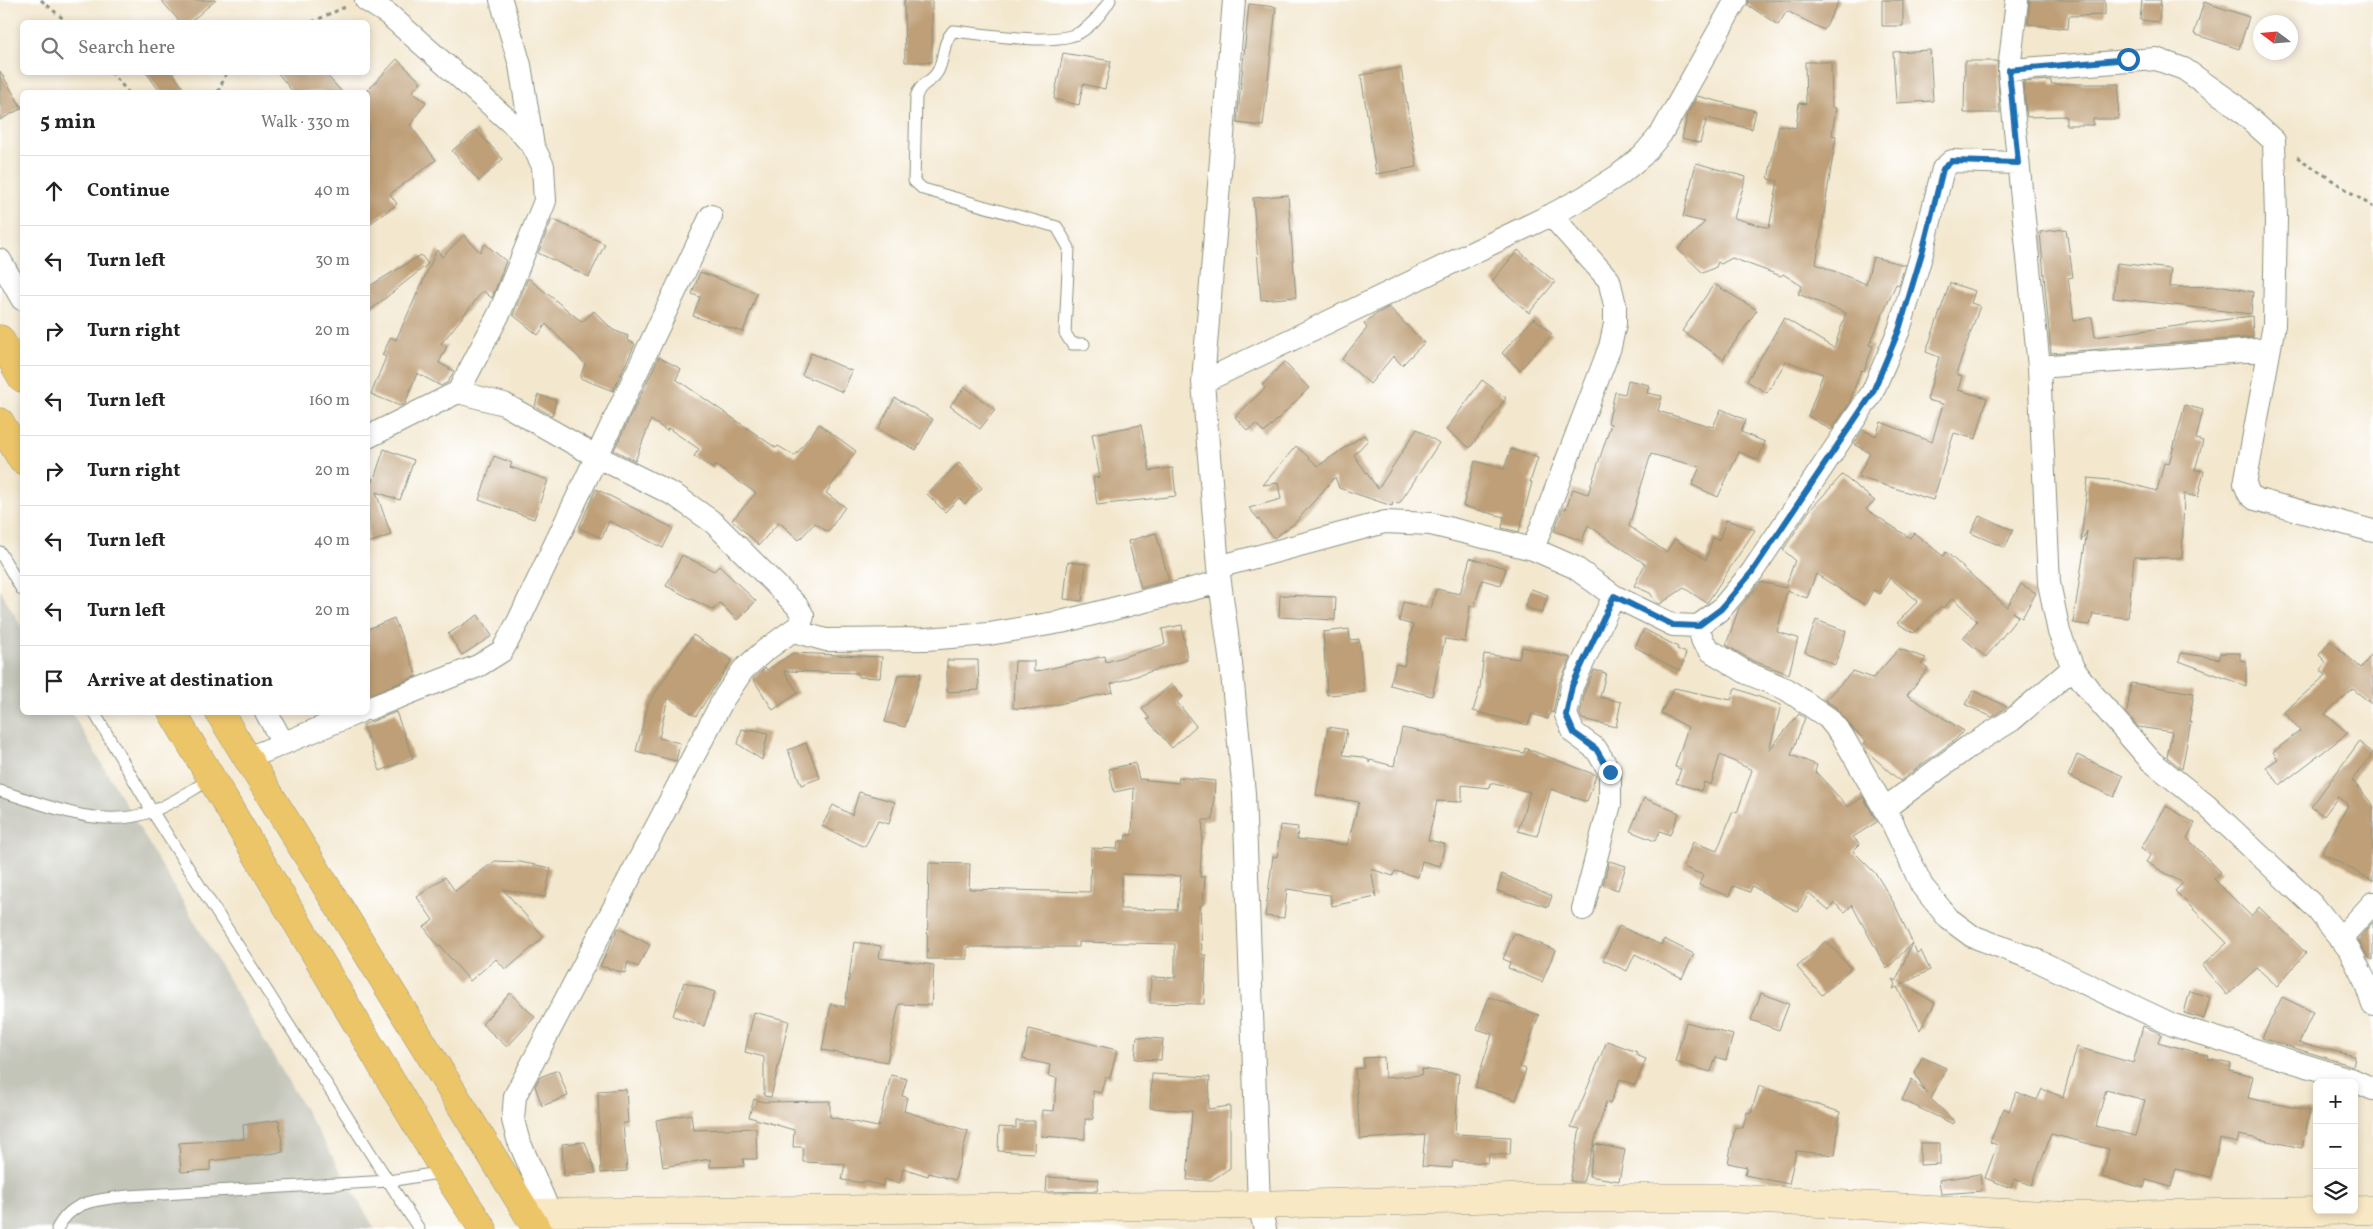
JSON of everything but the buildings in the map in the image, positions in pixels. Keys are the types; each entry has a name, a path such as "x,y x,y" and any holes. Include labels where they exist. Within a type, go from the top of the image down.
{"main road":[{"path":"0,339 20,374"},
{"path":"0,422 20,457"},
{"path":"174,715 445,1172 483,1229"},
{"path":"221,715 246,759 538,1218"}],"street":[{"path":"370,436 458,392 500,312 545,201 543,166 533,146 520,65 501,0"},
{"path":"1234,0 1203,382 1219,575 1232,664 1244,793 1262,1217"},
{"path":"1203,382 1551,215 1583,198 1619,175 1643,155 1661,134 1736,0"},
{"path":"2017,0 2009,70 2039,367 2049,583 2059,632 2073,668 2090,692 2152,761 2206,805 2315,907 2349,949 2365,981 2373,1005"},
{"path":"359,2 391,7 533,146"},
{"path":"2009,70 2156,59 2184,69 2231,102 2274,141 2276,219 2274,325 2245,484 2248,494 2255,499 2373,531"},
{"path":"794,631 826,640 926,639 988,634 1061,622 1219,575 1369,525 1400,521 1431,524 1533,549 1574,567 1614,596 1673,625 1698,626 1721,609 1752,572 1872,394 1899,330 1922,253 1943,169 1952,161 2018,163"},
{"path":"1533,549 1610,347 1615,324 1616,305 1609,280 1551,215"},
{"path":"370,708 478,666 502,651 519,620 711,216"},
{"path":"0,260 20,295"},
{"path":"2039,367 2269,349"},
{"path":"458,392 504,404 596,456 676,496 714,523 798,606 804,619 794,631 763,652 743,670 724,698 516,1096 513,1120 538,1218 1262,1217 1510,1198 1726,1198 2065,1216 2373,1210"},
{"path":"1584,910 1610,804 1610,772 1596,749 1574,733 1566,715 1572,686 1614,596"},
{"path":"1698,626 1703,642 1711,651 1747,672 1786,689 1828,718 1842,735 1884,809 1922,886 1949,919 1972,936 2036,960 2173,1024 2302,1066 2353,1080 2373,1090"},
{"path":"1884,809 1968,746 2012,720 2073,668"},
{"path":"268,715 283,743"},
{"path":"246,759 352,715"},
{"path":"2340,939 2373,903"}],"lane":[{"path":"1084,344 1072,344 1065,333 1068,248 1057,227 923,189 914,181 916,97 918,88 938,71 947,38 953,31 1054,39 1078,33 1100,17 1110,0"},
{"path":"0,552 20,587"},
{"path":"96,715 152,811 419,1229"},
{"path":"0,791 69,812 106,820 135,817 152,811 211,779"},
{"path":"57,1229 72,1208 102,1200 128,1196 390,1181 445,1172"}],"path":[{"path":"41,0 65,20"},
{"path":"317,20 359,2"},
{"path":"114,75 126,90"},
{"path":"219,90 226,75"},
{"path":"2274,141 2373,208"}],"shaded area":[{"path":"0,589 20,624 20,715 73,715 375,1229 0,1229"}],"route":[{"path":"1610,772 1596,749 1574,733 1566,715 1572,686 1614,596 1673,625 1685,627 1698,626 1721,609 1752,572 1872,394 1899,330 1922,253 1943,169 1952,161 2018,163 2009,70 2128,59"}]}
